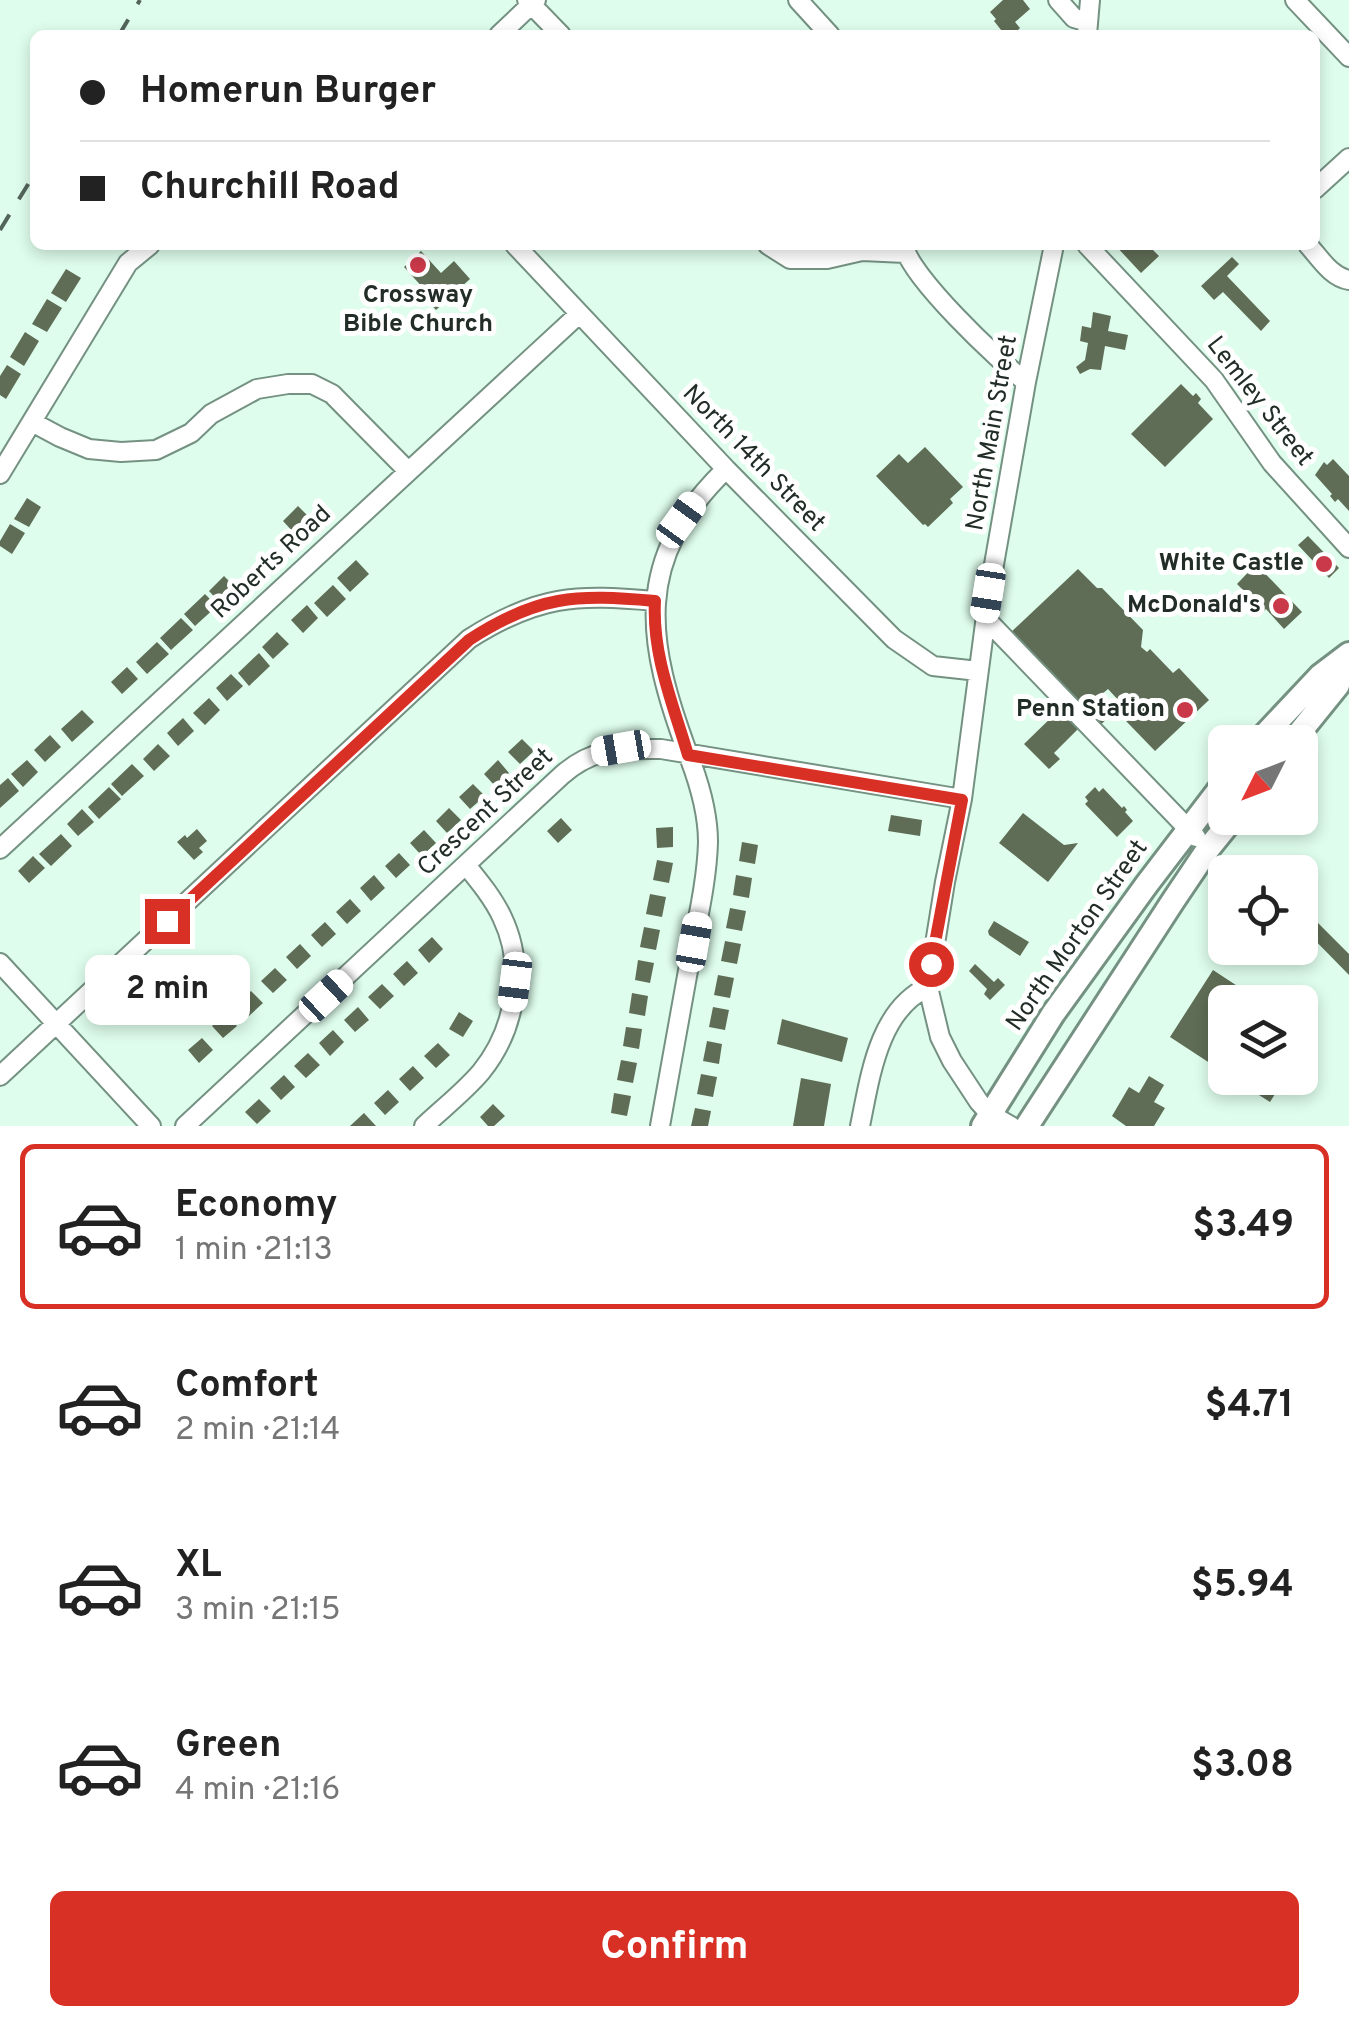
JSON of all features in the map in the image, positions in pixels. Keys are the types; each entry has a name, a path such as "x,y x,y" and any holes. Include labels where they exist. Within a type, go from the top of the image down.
{"main road":[{"path":"1274,725 1320,676 1346,657"},
{"path":"1306,725 1338,685 1346,657"},
{"name":"North Morton Street","path":"995,1122 1053,1014 1208,804"},
{"path":"1027,1126 1219,835"}],"street":[{"path":"798,0 825,30"},
{"path":"1058,0 1087,29"},
{"path":"1087,29 1090,0"},
{"path":"1295,0 1349,56"},
{"path":"503,30 531,2 556,30"},
{"path":"1320,185 1349,158"},
{"path":"0,474 128,263 144,250"},
{"name":"North 14th Street","path":"520,250 726,470 894,639 934,666 978,671"},
{"path":"776,250 790,259 827,260 884,250"},
{"path":"906,250 918,272 965,325 1026,382"},
{"name":"North Main Street","path":"995,1122 969,1088 940,1037 928,987 962,800 984,618 1053,250"},
{"name":"Lemley Street","path":"1092,250 1204,368 1272,463 1349,548"},
{"path":"1312,250 1333,273 1349,280"},
{"name":"Roberts Road","path":"0,849 579,314"},
{"path":"32,422 89,449 156,450 191,433 212,414 256,389 312,384 332,394 408,470"},
{"path":"660,1126 708,859 698,777 660,666 655,601 666,551 681,520 701,493 726,470"},
{"path":"0,1076 469,640 507,616 546,602 600,596 655,601"},
{"path":"984,618 1208,849"},
{"name":"Crescent Street","path":"185,1126 562,775 599,752 661,749 962,800"},
{"path":"424,1126 484,1068 506,1030 511,1010 514,962 503,918 466,865"},
{"path":"0,962 151,1126"},
{"path":"860,1126 875,1062 892,1018 915,993 928,987"}],"building":[{"path":"1003,0 1023,0 1030,9 1015,22 1018,30 1001,30 990,12"},
{"path":"1120,250 1153,250 1159,256 1141,273"},
{"path":"421,251 441,273 454,261 470,279 436,310 404,267"},
{"path":"1232,257 1239,264 1227,276 1270,321 1261,331 1223,292 1214,300 1201,286"},
{"path":"66,269 81,278 66,302 51,293"},
{"path":"47,299 62,308 47,332 32,324"},
{"path":"1093,312 1111,316 1108,331 1128,335 1125,350 1105,346 1101,370 1090,369 1080,374 1076,367 1085,360 1088,343 1080,341 1082,326 1091,328"},
{"path":"25,332 39,341 24,366 10,357"},
{"path":"7,365 21,374 6,399 0,395 0,376"},
{"path":"1181,384 1193,396 1196,393 1201,399 1198,403 1213,419 1165,467 1131,434"},
{"path":"925,447 963,487 950,499 953,503 928,527 876,476 899,454 908,463"},
{"path":"1333,459 1349,476 1349,511 1338,499 1335,502 1315,475 1324,462 1327,465"},
{"path":"27,498 41,507 29,527 14,519"},
{"path":"298,506 310,518 294,533 283,521"},
{"path":"10,524 25,533 12,554 0,546"},
{"path":"1308,536 1339,568 1329,578 1298,545"},
{"path":"356,560 369,574 350,592 337,578"},
{"path":"1256,564 1302,612 1284,629 1237,584"},
{"path":"1078,569 1143,630 1141,647 1147,652 1150,649 1173,673 1179,668 1209,700 1155,751 1126,721 1133,716 1108,689 1095,700 1110,716 1096,729 1008,635"},
{"path":"224,576 236,588 220,603 209,591"},
{"path":"333,585 346,599 327,617 314,603"},
{"path":"205,594 217,606 195,626 184,614"},
{"path":"307,605 318,618 303,633 291,620"},
{"path":"181,618 193,630 171,650 160,638"},
{"path":"277,632 289,644 273,659 262,647"},
{"path":"157,642 169,654 147,674 136,662"},
{"path":"259,653 270,666 249,686 238,673"},
{"path":"127,667 138,679 122,694 111,682"},
{"path":"231,674 243,686 227,701 216,688"},
{"path":"209,698 220,710 205,725 193,713"},
{"path":"1060,709 1078,729 1054,753 1060,759 1049,769 1024,744"},
{"path":"82,710 94,722 72,742 61,729"},
{"path":"183,718 194,731 178,746 167,733"},
{"path":"50,735 61,747 45,762 34,750"},
{"path":"522,739 534,751 520,764 508,752"},
{"path":"158,744 170,756 154,771 143,759"},
{"path":"27,760 38,772 23,787 11,774"},
{"path":"498,760 509,773 495,786 484,774"},
{"path":"132,764 144,776 122,796 111,784"},
{"path":"8,778 19,791 0,808 0,785"},
{"path":"473,784 485,796 470,809 459,797"},
{"path":"109,787 121,799 99,819 88,807"},
{"path":"1095,787 1099,792 1103,788 1124,806 1133,821 1117,837 1085,804 1085,797"},
{"path":"449,808 461,820 447,833 436,821"},
{"path":"82,809 94,822 78,836 67,824"},
{"path":"1023,813 1064,845 1078,843 1048,882 999,843"},
{"path":"891,815 922,820 920,836 888,831"},
{"path":"561,818 572,830 558,843 547,831"},
{"path":"673,827 673,847 657,848 656,828"},
{"path":"197,829 207,841 194,860 177,842"},
{"path":"424,830 436,843 422,856 410,843"},
{"path":"61,834 72,846 51,866 39,854"},
{"path":"742,842 758,845 755,864 739,861"},
{"path":"399,853 410,865 396,878 385,866"},
{"path":"33,856 45,868 29,883 18,871"},
{"path":"657,860 673,863 669,883 653,880"},
{"path":"374,875 385,888 371,901 360,888"},
{"path":"736,875 752,878 749,898 733,895"},
{"path":"650,894 666,897 662,917 646,914"},
{"path":"350,899 361,911 347,924 336,912"},
{"path":"730,908 746,911 742,931 726,928"},
{"path":"994,921 1029,942 1020,956 989,935"},
{"path":"325,922 336,934 322,947 311,935"},
{"path":"1318,923 1349,954 1349,975 1318,943"},
{"path":"644,927 660,930 656,950 640,947"},
{"path":"432,937 443,949 429,963 418,950"},
{"path":"725,941 741,944 737,964 721,961"},
{"path":"300,944 311,956 297,969 286,957"},
{"path":"638,960 654,963 650,983 635,980"},
{"path":"407,961 418,973 404,986 393,974"},
{"path":"975,964 994,982 998,978 1005,985 990,1000 984,994 987,989 969,971"},
{"path":"275,968 287,980 273,993 261,981"},
{"path":"1213,970 1236,985 1208,985 1208,1062 1170,1037"},
{"path":"718,975 734,978 730,998 714,995"},
{"path":"382,984 394,996 380,1009 368,997"},
{"path":"251,991 263,1003 249,1016 237,1004"},
{"path":"632,993 648,996 645,1016 629,1013"},
{"path":"358,1007 369,1020 355,1032 344,1020"},
{"path":"713,1007 729,1010 725,1030 709,1027"},
{"path":"459,1012 473,1021 463,1037 449,1029"},
{"path":"226,1013 237,1026 223,1038 212,1026"},
{"path":"782,1019 848,1038 842,1062 777,1044"},
{"path":"626,1027 642,1029 639,1049 623,1046"},
{"path":"333,1030 344,1042 330,1056 319,1043"},
{"path":"202,1038 213,1050 199,1063 188,1050"},
{"path":"707,1041 722,1044 719,1064 703,1061"},
{"path":"438,1043 450,1055 436,1068 424,1056"},
{"path":"308,1053 320,1065 306,1078 294,1066"},
{"path":"621,1060 637,1063 633,1083 617,1080"},
{"path":"413,1066 424,1078 410,1091 399,1079"},
{"path":"701,1074 717,1077 713,1097 697,1094"},
{"path":"284,1075 295,1087 281,1100 270,1088"},
{"path":"1149,1076 1164,1085 1154,1102 1165,1108 1154,1126 1126,1126 1112,1116 1129,1087 1139,1093"},
{"path":"801,1078 831,1084 824,1126 793,1126"},
{"path":"388,1090 399,1102 385,1115 374,1103"},
{"path":"614,1093 631,1096 627,1116 611,1113"},
{"path":"259,1099 271,1111 257,1124 245,1112"},
{"path":"493,1104 505,1116 494,1126 488,1126 480,1117"},
{"path":"695,1108 711,1111 708,1126 691,1126"},
{"path":"364,1113 376,1126 350,1126"}],"railway":[{"path":"122,30 140,0"},
{"path":"0,230 30,181"}],"place":[{"name":"Crossway Bible Church","path":"418,265"},
{"name":"White Castle","path":"1324,564"},
{"name":"McDonald's","path":"1281,606"},
{"name":"Penn Station","path":"1185,710"}],"route":[{"path":"167,921 469,640 507,616 546,602 600,596 655,601 660,666 688,755 962,800 931,964"}]}
